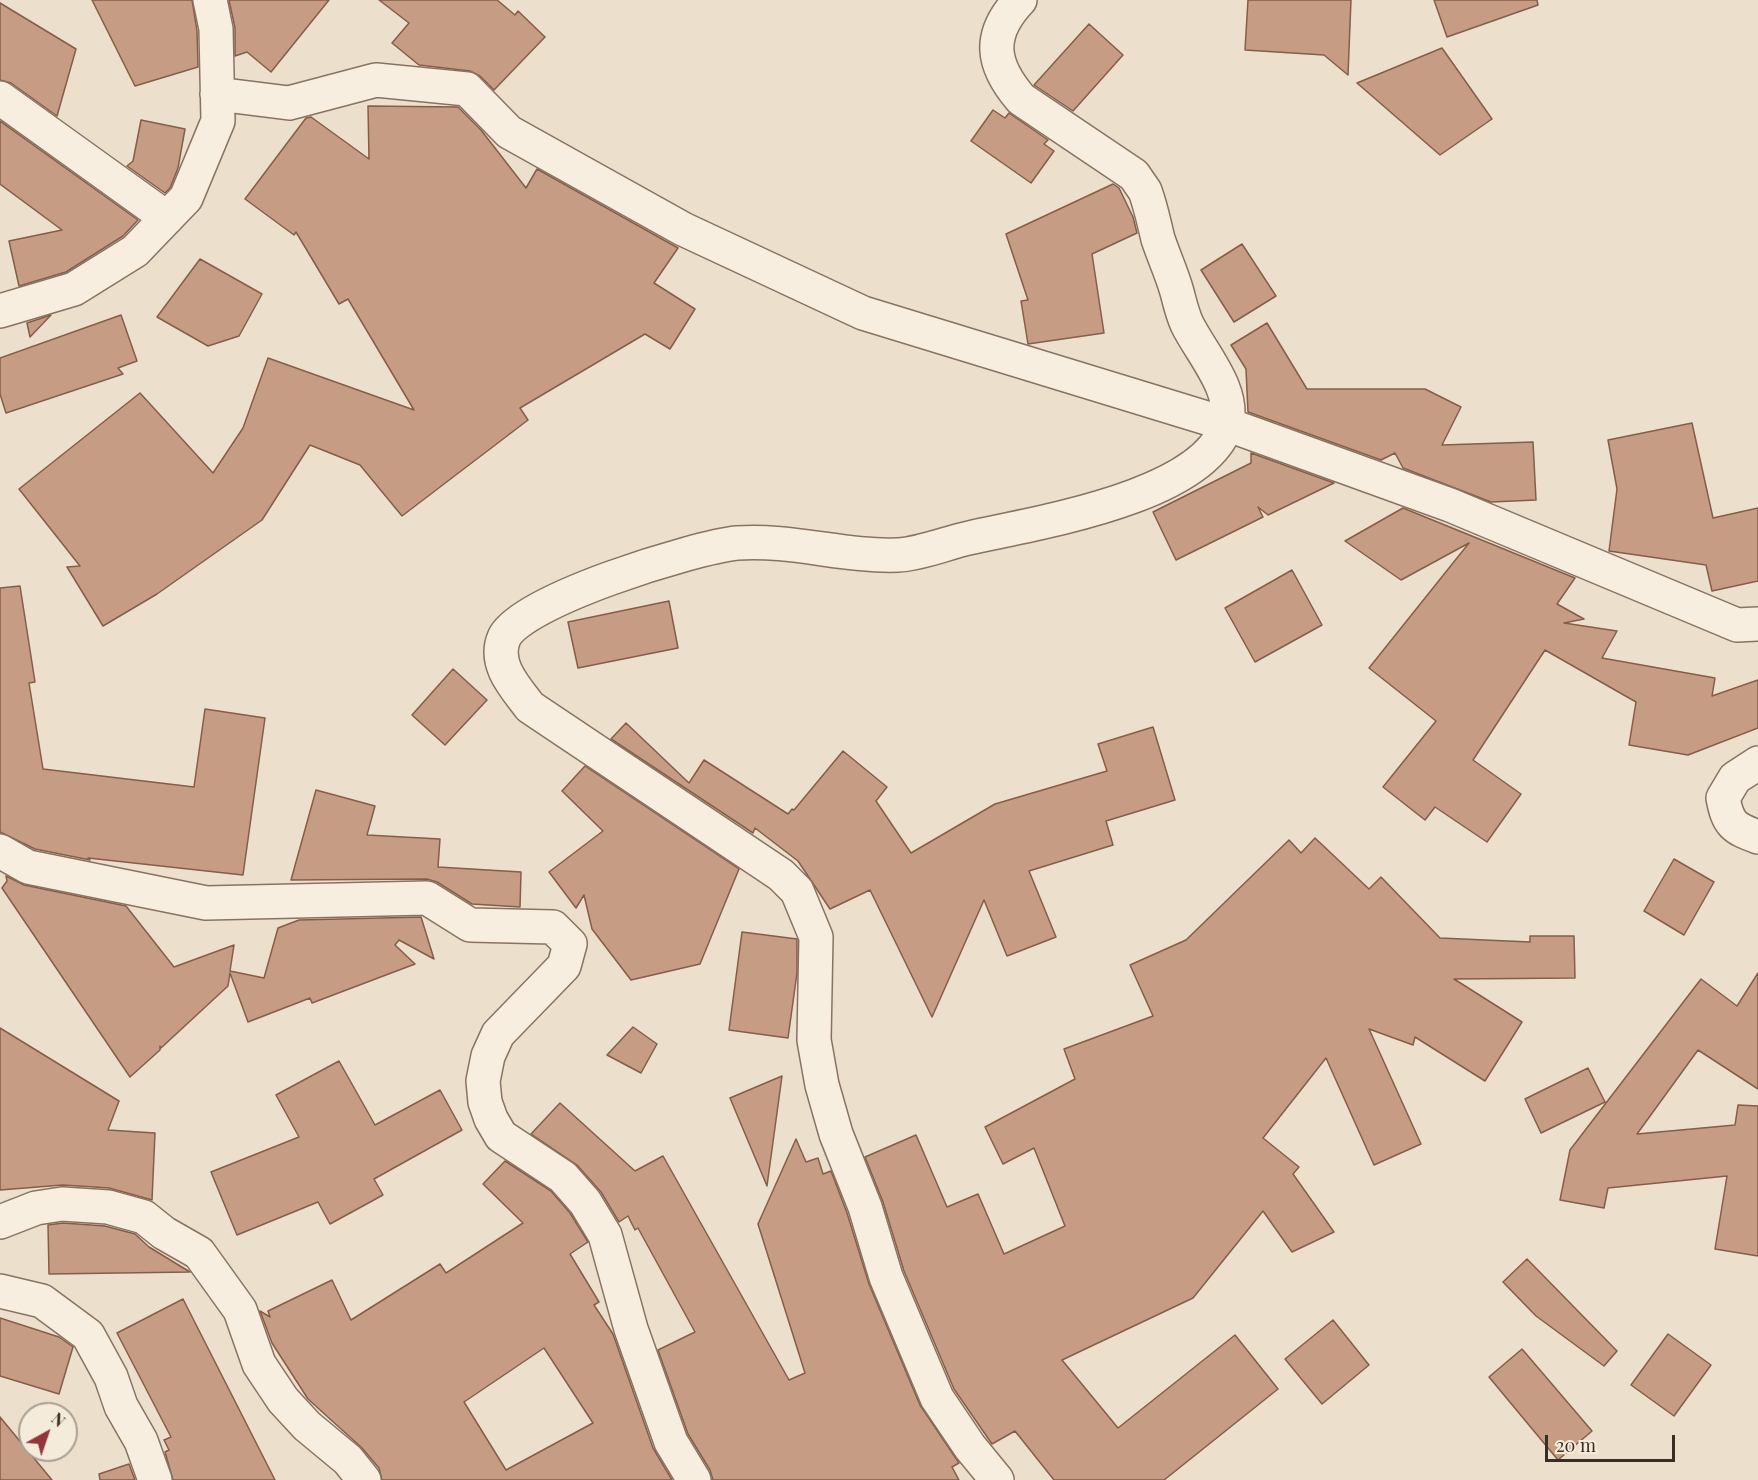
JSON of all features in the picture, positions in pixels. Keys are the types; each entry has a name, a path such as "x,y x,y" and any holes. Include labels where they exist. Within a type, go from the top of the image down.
{"street":[{"path":"0,311 74,289 135,251 186,198 218,121 216,29 210,0"},
{"path":"997,1480 970,1447 938,1398 906,1328 865,1207 836,1134 822,1085 814,1040 816,938 797,891 782,874 530,707 510,681 500,658 504,637 519,619 552,601 665,560 737,543 763,543 900,555 1067,517 1120,501 1176,476 1200,461 1216,444 1226,424 1227,404 1218,379 1182,310 1145,191 1134,175 1021,99 1006,82 998,66 995,51 1000,29 1020,0"},
{"path":"218,94 289,103 376,80 467,89 509,132 683,229 863,313 1226,424 1450,505 1737,625 1758,624"},
{"path":"0,98 167,218"},
{"path":"1758,763 1735,778 1723,798 1727,818 1740,831 1758,837"},
{"path":"0,851 28,867 206,903 427,898 470,925 553,927 570,944 564,966 498,1034 488,1056 483,1081 485,1102 491,1119 501,1136 563,1177 585,1202 605,1235 631,1329 671,1442 694,1480"},
{"path":"0,1222 36,1208 62,1204 108,1207 144,1217 164,1233 200,1253 240,1310 259,1364 283,1400 307,1425 348,1460 364,1480"},
{"path":"0,1291 42,1301 88,1335 141,1441 155,1480"}],"building":[{"path":"92,0 192,0 197,31 198,67 135,86"},
{"path":"229,0 329,0 271,72 247,52 235,56 235,28"},
{"path":"379,0 497,0 515,15 518,11 545,37 494,90 480,76 470,71 419,65 392,43 409,23"},
{"path":"1248,0 1351,0 1348,75 1324,55 1245,50"},
{"path":"1434,0 1537,0 1538,5 1447,37"},
{"path":"0,3 76,49 57,116 11,83 0,80"},
{"path":"1089,24 1123,55 1073,111 1034,85"},
{"path":"1442,48 1492,119 1440,155 1357,83"},
{"path":"368,106 458,107 481,130 526,188 537,169 678,248 654,283 695,309 670,349 645,334 520,408 528,420 402,516 360,465 310,445 262,520 157,594 103,626 67,567 80,566 19,489 140,393 213,473 243,428 268,358 414,410 348,299 339,304 296,232 294,235 245,199 306,118 311,117 369,159"},
{"path":"993,110 1005,118 1009,113 1048,140 1044,144 1054,151 1031,183 971,141"},
{"path":"141,120 185,129 178,168 170,188 165,193 127,166 133,161"},
{"path":"0,121 138,220 123,236 66,272 19,286 9,241 62,230 0,184"},
{"path":"1113,184 1119,188 1133,217 1137,233 1092,254 1104,333 1028,344 1021,301 1028,300 1006,234"},
{"path":"1242,244 1276,296 1234,322 1201,270"},
{"path":"200,259 262,294 239,336 208,346 157,317"},
{"path":"51,315 30,337 27,323"},
{"path":"121,315 137,361 118,368 123,374 6,413 0,394 0,358"},
{"path":"1267,323 1307,389 1425,389 1461,407 1442,445 1533,442 1536,500 1491,502 1403,468 1395,453 1381,460 1248,412 1246,369 1231,345"},
{"path":"1692,423 1713,518 1758,508 1758,581 1712,591 1706,565 1609,551 1617,489 1608,440"},
{"path":"1251,453 1334,483 1268,515 1258,507 1263,517 1176,560 1153,512 1251,463"},
{"path":"1403,508 1575,578 1557,604 1584,619 1564,623 1617,631 1602,658 1715,678 1712,696 1758,680 1758,728 1688,755 1629,745 1636,702 1545,650 1473,760 1521,794 1487,842 1435,807 1425,820 1383,787 1436,721 1369,668 1469,543 1401,580 1345,541"},
{"path":"1292,570 1322,625 1255,662 1225,608"},
{"path":"20,586 35,682 29,683 43,769 194,787 205,709 265,718 243,875 88,858 90,860 35,849 0,832 0,588"},
{"path":"669,601 678,648 578,668 568,622"},
{"path":"453,669 487,700 445,745 412,715"},
{"path":"626,723 689,783 704,760 788,814 792,809 794,810 843,751 887,787 876,801 911,853 995,804 1107,771 1098,744 1153,727 1175,800 1106,821 1113,845 1029,871 1056,937 1007,956 984,900 932,1017 870,890 830,909 798,861 755,828 753,833 611,739"},
{"path":"585,766 739,869 700,964 631,980 592,929 584,895 576,908 549,872 603,831 562,791"},
{"path":"316,790 375,806 367,835 440,839 438,867 521,872 520,907 472,904 437,882 427,879 291,880"},
{"path":"1315,838 1369,889 1381,877 1440,938 1530,942 1530,936 1574,936 1575,978 1454,979 1522,1022 1485,1081 1415,1037 1413,1045 1369,1029 1421,1144 1374,1165 1326,1058 1263,1138 1299,1167 1293,1174 1334,1232 1292,1252 1263,1211 1193,1298 1062,1360 1118,1428 1235,1335 1278,1389 1164,1480 1054,1480 1015,1431 992,1444 954,1389 904,1271 883,1202 865,1157 916,1135 947,1207 978,1194 1004,1254 1065,1226 1034,1148 1003,1164 985,1127 1075,1079 1064,1049 1153,1016 1130,965 1186,940 1289,840 1301,853"},
{"path":"1674,859 1714,882 1684,935 1644,911"},
{"path":"6,876 24,885 126,906 174,967 234,945 230,971 264,978 278,928 299,920 421,917 434,959 399,940 395,945 415,964 312,1003 310,998 248,1022 230,973 228,986 161,1048 160,1046 160,1050 130,1077 2,888 7,881"},
{"path":"742,932 797,939 797,973 788,1038 729,1030"},
{"path":"1758,973 1758,1089 1698,1050 1637,1134 1735,1125 1738,1105 1758,1106 1758,1256 1715,1249 1727,1176 1608,1188 1604,1208 1560,1200 1570,1150 1701,979 1737,1006"},
{"path":"633,1027 657,1044 641,1073 607,1055"},
{"path":"0,1028 119,1101 108,1130 155,1133 152,1200 109,1188 63,1185 0,1190"},
{"path":"339,1061 375,1125 440,1090 462,1130 374,1179 383,1195 330,1224 318,1202 237,1235 211,1172 299,1137 276,1095"},
{"path":"1588,1068 1605,1102 1541,1133 1525,1099"},
{"path":"782,1076 767,1186 730,1098"},
{"path":"560,1103 635,1171 663,1156 789,1380 805,1373 758,1224 796,1139 806,1162 818,1158 823,1174 831,1171 869,1284 920,1405 959,1463 952,1467 959,1480 713,1480 710,1470 688,1434 658,1350 695,1332 638,1228 635,1230 628,1216 619,1222 601,1192 577,1165 531,1134"},
{"path":"505,1161 551,1191 570,1213 588,1242 570,1254 599,1302 594,1305 613,1334 653,1448 672,1480 382,1480 379,1468 362,1448 308,1399 272,1343 260,1311 270,1317 268,1311 332,1280 351,1320 440,1264 446,1273 523,1223 483,1184","holes":["544,1348 593,1423 506,1470 464,1402"]},
{"path":"63,1223 105,1226 135,1234 149,1247 190,1272 49,1274 48,1225"},
{"path":"1527,1259 1617,1351 1604,1366 1536,1316 1503,1282"},
{"path":"183,1299 275,1480 173,1480 165,1452 169,1450 164,1440 171,1437 117,1333"},
{"path":"0,1318 59,1337 73,1347 59,1394 0,1376"},
{"path":"1333,1320 1369,1365 1322,1404 1285,1359"},
{"path":"1668,1334 1711,1365 1674,1416 1631,1385"},
{"path":"1522,1349 1592,1431 1558,1460 1489,1377"},
{"path":"0,1417 18,1439 18,1462 37,1462 52,1480 0,1480"},
{"path":"129,1464 135,1480 100,1480 99,1474"}]}
